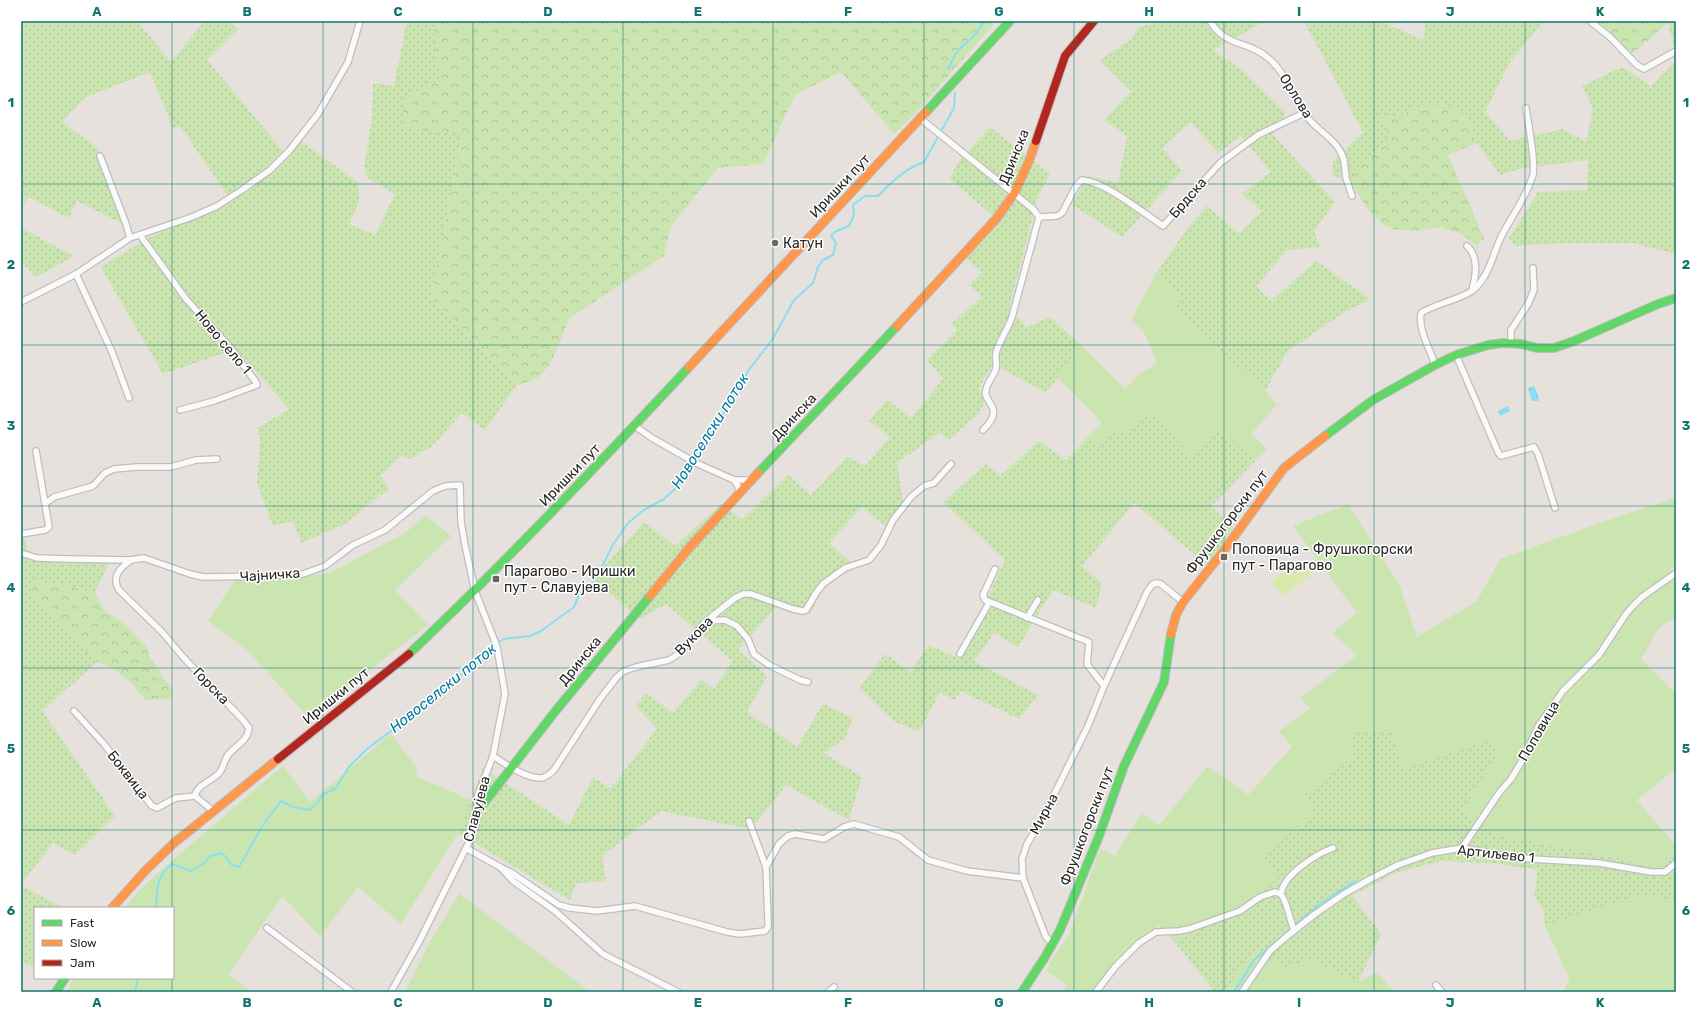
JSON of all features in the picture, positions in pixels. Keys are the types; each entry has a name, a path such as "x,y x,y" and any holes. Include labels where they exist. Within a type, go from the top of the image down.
{"street":[{"path":"21,302 76,274 130,238 217,206 242,190 275,165 289,151 318,114 335,87 348,62 360,21"},
{"name":"Иришки пут","path":"113,907 161,855 403,659 475,591 635,426 921,119 1010,21"},
{"name":"Дринска","path":"477,812 554,713 650,595 739,493 797,433 996,218 1014,194 1029,161 1065,56 1094,21"},
{"name":"Орлова","path":"1210,21 1223,37 1253,49 1267,57 1284,74 1304,113 1334,142 1343,157 1347,180 1352,196"},
{"path":"1590,21 1611,38 1637,65 1644,69 1676,51"},
{"path":"1435,365 1432,353 1423,334 1420,320 1421,313 1430,307 1456,298 1472,290 1480,282 1489,268 1502,235 1516,212 1533,174 1533,161 1526,108"},
{"name":"Брдска","path":"1039,217 1057,216 1062,213 1076,186 1082,180 1098,184 1147,213 1163,226 1220,163 1258,135 1304,113"},
{"path":"921,119 1033,209 1039,217 1011,318 996,353 996,369 990,378 985,391 986,396 991,403 993,417 991,423 984,430"},
{"path":"100,156 130,238"},
{"name":"Ново село 1","path":"140,235 186,299 228,345 256,382 257,386 214,401 180,410"},
{"path":"1467,246 1474,252 1475,267 1472,290"},
{"path":"1511,343 1511,330 1528,304 1534,290 1533,268"},
{"path":"76,274 112,352 129,398"},
{"name":"Фрушкогорски пут","path":"1022,992 1053,944 1098,836 1124,766 1164,682 1176,615 1183,602 1222,553 1284,468 1373,400 1435,365 1456,355 1488,345 1511,343 1537,348 1554,348 1574,341 1658,304 1676,298"},
{"path":"1456,355 1498,452 1502,456 1534,447 1538,454 1555,508"},
{"path":"635,426 652,438 696,463 734,480 751,480"},
{"path":"21,534 45,530 49,527 36,451"},
{"path":"46,503 54,497 93,486 105,473 114,469 137,466 171,467 196,460 217,459"},
{"name":"Вукова","path":"493,756 512,768 532,776 542,778 549,775 554,770 600,699 617,677 624,671 636,666 669,660 680,653 704,622 735,598 743,594 751,594 802,611 806,610 823,584 845,568 869,560 881,545 893,520 911,497 924,486 934,483 951,464"},
{"path":"734,480 738,486 739,493"},
{"name":"Славујева","path":"391,992 419,942 476,825 478,795 493,756 505,694 497,647 475,591 461,522 460,485"},
{"name":"Чајничка","path":"21,553 37,558 130,560 144,558 203,577 303,574 325,566 349,548 385,530 433,491 445,486 460,485"},
{"name":"Горска","path":"130,560 116,576 115,582 119,590 162,632 184,658 244,720 249,728 244,740 228,755 220,772 196,790 195,796"},
{"path":"995,569 984,595 985,600 989,603 1089,642 1087,664 1104,686"},
{"name":"Поповица","path":"1462,848 1511,779 1522,761 1539,725 1563,691 1599,655 1626,614 1642,596 1676,573"},
{"name":"Мирна","path":"1053,944 1046,938 1023,878 1022,859 1027,844 1042,819 1088,726 1104,686 1152,584 1161,584 1183,602"},
{"path":"1027,618 1038,600"},
{"path":"960,654 989,603"},
{"path":"704,622 725,620 737,626 748,639 754,654 769,665 800,680 808,682"},
{"name":"Боквица","path":"74,711 104,744 154,807 157,808 176,798 195,796"},
{"path":"195,796 213,812"},
{"path":"466,848 500,867 559,905 570,908 605,910 635,906 727,932 740,934 765,931 768,927 766,867 749,821"},
{"path":"766,867 779,844 788,836 795,834 824,838 839,829 854,824 898,837 928,860 966,871 1023,878"},
{"path":"1281,894 1282,886 1286,880 1324,851 1333,848"},
{"name":"Артиљево 1","path":"1242,992 1270,952 1294,930 1344,894 1372,878 1398,865 1432,853 1462,848 1516,858 1599,863 1651,872 1666,872 1676,863"},
{"path":"500,867 513,881 555,910 603,954 678,992"},
{"path":"1096,992 1115,967 1140,943 1156,932 1179,932 1189,929 1240,911 1260,897 1275,892 1281,894 1285,900 1294,930"},
{"path":"267,928 352,992"},
{"path":"56,992 64,979"},
{"path":"1436,985 1442,992"},
{"path":"828,992 834,987"}],"green space":[{"path":"21,21 137,21 171,62 205,21 228,21 238,29 207,60 287,156 300,141 358,182 359,202 349,224 375,235 395,194 368,178 364,167 372,119 373,83 394,86 407,21 436,21 434,29 439,80 403,98 403,129 462,133 431,298 517,385 485,430 462,413 432,446 411,459 401,456 380,476 389,488 345,524 301,543 293,521 273,526 257,483 260,444 258,428 289,409 236,349 163,374 101,267 148,238 232,202 180,126 173,128 150,72 86,97 62,122 98,148 127,216 120,222 77,201 69,218 29,197 21,208"},
{"path":"436,21 990,21 993,25 914,115 894,134 841,72 795,95 763,164 718,168 671,226 664,256 570,318 550,364 537,379 517,385 431,298 462,134 403,129 403,98 434,29"},
{"path":"1168,21 1265,21 1213,50 1242,70 1286,113 1273,135 1335,202 1314,231 1320,247 1287,250 1256,286 1271,301 1316,261 1370,299 1343,313 1287,352 1265,391 1175,309 1182,300 1157,272 1190,225 1207,206 1239,234 1262,211 1242,194 1271,172 1241,136 1218,153 1191,122 1162,148 1182,171 1122,237 1073,205 1087,176 1118,183 1127,136 1104,120 1131,91 1100,60 1133,38 1138,27"},
{"path":"1304,21 1380,21 1423,40 1426,21 1544,21 1509,63 1485,112 1510,141 1562,129 1586,142 1593,109 1582,86 1622,67 1651,86 1676,61 1676,254 1633,243 1566,243 1515,246 1509,239 1538,192 1587,190 1588,160 1523,168 1500,175 1477,143 1467,114 1438,102 1397,115 1379,118 1388,138 1354,170 1334,176 1332,162 1363,132"},
{"path":"1597,21 1667,21 1668,23 1632,54"},
{"path":"1667,21 1676,21 1676,54 1668,23"},
{"path":"1438,102 1467,114 1477,143 1448,155 1484,238 1477,246 1460,233 1438,227 1416,231 1398,230 1385,226 1368,210 1351,183 1334,176 1354,170 1378,118 1397,115"},
{"path":"990,127 1050,174 1038,196 1009,309 1027,327 1050,317 1081,345 1058,378 1045,392 993,364 979,387 984,403 978,414 949,439 939,433 897,463 903,502 887,527 862,507 829,543 856,567 825,586 810,614 779,604 738,650 767,676 747,712 797,747 823,704 853,718 845,738 824,753 862,777 849,820 786,785 751,829 661,811 602,856 606,881 576,883 570,900 458,833 483,768 569,825 593,778 611,788 657,729 636,706 646,693 673,713 701,680 714,689 733,661 666,604 640,619 593,579 644,522 675,546 721,504 742,519 788,475 811,495 847,457 865,466 890,437 869,421 887,400 911,418 943,379 927,360 957,330 951,324 982,297 970,285 982,272 959,252 993,216 949,178 961,159"},
{"path":"21,228 74,256 36,277 21,261"},
{"path":"1157,272 1182,300 1175,309 1265,391 1277,405 1251,434 1267,449 1255,461 1218,428 1190,455 1152,413 1123,432 1114,429 1098,446 1088,437 1102,423 1058,378 1081,345 1125,389 1137,376 1157,363 1144,332 1131,320"},
{"path":"1152,413 1190,455 1218,428 1255,461 1211,506 1233,528 1207,565 1134,503 1082,566 1102,583 1096,608 1053,590 1018,647 994,633 974,661 1038,695 1019,719 961,691 955,700 940,692 919,732 894,721 859,688 885,654 911,672 928,645 959,658 991,606 985,604 1005,560 943,502 986,464 1000,476 1039,441 1066,460 1088,437 1098,446 1114,429 1123,432"},
{"path":"1676,498 1676,565 1670,569 1676,577 1676,617 1659,628 1641,659 1676,694 1676,768 1637,800 1676,846 1676,849 1656,868 1617,858 1500,836 1462,811 1497,755 1492,739 1403,768 1354,734 1354,756 1306,793 1312,813 1265,857 1278,879 1247,903 1174,941 1158,925 1117,960 1092,992 1064,992 1067,985 1046,971 1052,959 1069,935 1100,849 1115,856 1142,813 1159,825 1208,766 1248,795 1292,747 1279,731 1310,708 1300,698 1357,655 1332,633 1357,613 1293,526 1348,504 1399,584 1417,637 1477,601 1500,559 1614,518"},
{"path":"426,515 451,536 395,590 428,625 308,717 247,650 208,621 235,580 328,574 405,533"},
{"path":"24,536 29,558 109,563 95,592 37,581 32,588 33,598 44,611 97,662 42,711 115,816 75,855 53,843 21,885 21,537"},
{"path":"1301,560 1313,573 1284,596 1271,581"},
{"path":"36,581 59,584 95,592 103,609 125,624 147,647 150,659 174,692 171,699 145,700 130,682 113,668 97,662 44,611 33,598 32,588"},
{"path":"1391,730 1403,768 1492,739 1497,755 1462,811 1500,836 1617,858 1656,868 1676,849 1676,901 1642,895 1545,926 1543,910 1534,896 1538,870 1493,863 1441,861 1395,873 1352,896 1381,934 1358,982 1313,960 1284,968 1255,949 1224,992 1215,992 1174,941 1247,903 1278,879 1265,857 1312,813 1306,793 1354,756 1354,733"},
{"path":"391,734 416,767 417,777 471,800 458,833 401,924 358,887 320,936 282,896 229,974 251,992 66,992 73,979 174,979 174,907 126,907 137,893 160,871 283,766 310,802"},
{"path":"21,885 61,907 34,907 34,967 21,960"},
{"path":"460,893 590,992 405,992 432,938"},
{"path":"1642,895 1676,901 1676,992 1562,992 1570,979 1545,926"},
{"path":"1255,949 1284,968 1313,960 1358,982 1377,972 1394,992 1224,992"}],"water":[{"path":"1534,386 1539,398 1538,401 1532,401 1528,388"},
{"path":"1508,406 1510,411 1500,416 1498,411"}],"waterway":[{"name":"Новоселски поток","path":"948,69 957,51 974,36 985,21"},
{"name":"Новоселски поток","path":"156,907 158,884 163,874 172,864 191,871 203,864 210,856 222,853 232,865 239,867 263,825 281,801 293,807 309,810 317,804 322,795 336,788 349,767 368,748 436,698 450,683 482,660 494,645 504,639 530,636 541,631 574,607 579,595 595,580 614,543 628,523 644,510 664,499 677,487 698,450 714,430 748,371 772,340 794,300 813,283 818,267 823,260 833,255 836,243 831,235 849,226 854,215 853,205 865,196 878,196 899,176 924,162 954,108 955,93"},
{"path":"1234,992 1254,960 1321,903 1355,881"},
{"name":"Новоселски поток","path":"135,992 138,979"}],"traffic: fast":[{"path":"926,112 1010,21"},
{"path":"1325,436 1373,400 1435,365 1456,355 1488,345 1503,343 1521,344 1537,348 1554,348 1574,341 1658,304 1676,298"},
{"path":"758,473 897,326"},
{"path":"409,654 551,513 689,367"},
{"path":"477,812 554,713 650,596"},
{"path":"1022,992 1045,957 1060,930 1099,836 1124,766 1164,682 1171,634"},
{"path":"56,992 64,979"}],"traffic: slow":[{"path":"689,367 926,112"},
{"path":"897,326 996,219 1014,194 1029,161 1036,141"},
{"path":"1171,634 1176,615 1183,602 1222,553 1284,468 1325,436"},
{"path":"650,596 690,547 758,473"},
{"path":"113,907 146,870 174,843 278,759"}],"traffic: jam":[{"path":"1036,141 1065,56 1094,21"},
{"path":"278,759 409,654"}],"place":[{"name":"Катун","path":"775,243"},
{"name":"Поповица - Фрушкогорски пут - Парагово","path":"1224,557"},
{"name":"Парагово - Иришки пут - Славујева","path":"496,579"}]}
